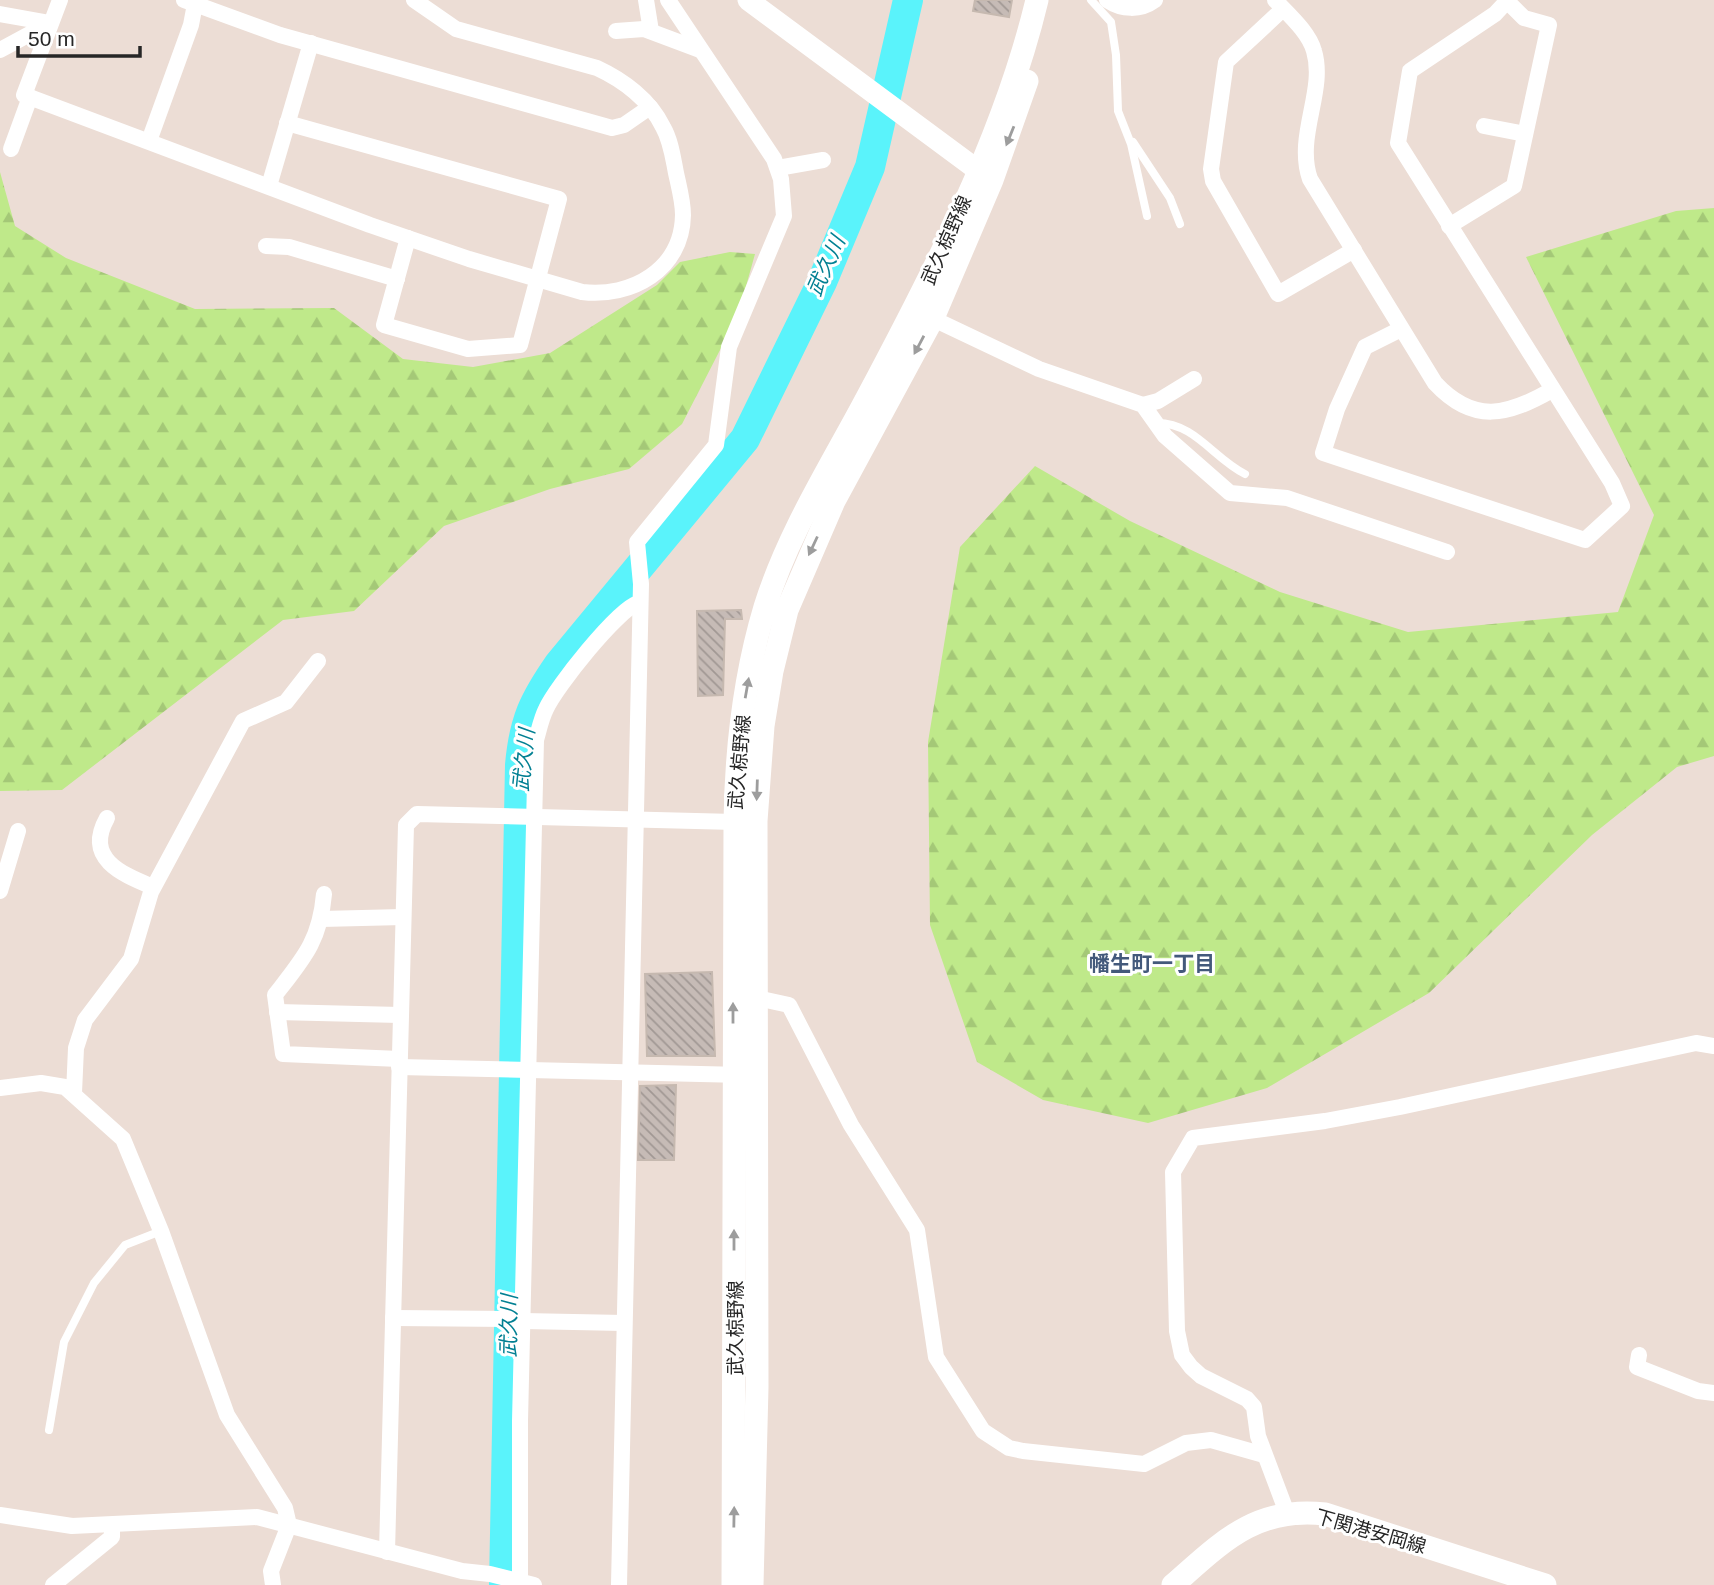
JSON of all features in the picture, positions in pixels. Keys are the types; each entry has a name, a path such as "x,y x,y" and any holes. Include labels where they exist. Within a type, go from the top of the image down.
{"main road":[{"name":"武久椋野線","path":"985,175 1037,0"},
{"name":"武久椋野線","path":"733,1585 744,1075 757,998 757,776 775,659 787,610 807,559 923,314 985,175 1014,124 1049,0"},
{"name":"武久椋野線","path":"752,1585 757,1387 735,822 741,722 765,607 786,551 923,314"},
{"name":"下関港安岡線","path":"1173,1585 1234,1533 1257,1521 1287,1513 1325,1514 1545,1585"}],"street":[{"path":"60,0 24,95 408,238 582,292 615,292 648,279 673,252 682,229 682,200 669,142 664,128 650,107 613,76 597,68 456,29 414,0"},
{"path":"646,0 651,31"},
{"path":"619,1585 640,584 637,542 716,445 729,347 785,216 778,168 762,138 668,0"},
{"path":"748,0 985,175"},
{"path":"1107,0 1118,6 1140,8 1155,0"},
{"path":"1401,329 1365,347 1336,409 1322,453 1585,540 1622,506 1612,482 1552,390 1449,226 1398,143 1410,71 1495,14 1507,1 1524,18 1549,26 1514,186 1449,226"},
{"path":"149,141 191,25 190,2 250,26 612,128 624,125 650,107"},
{"path":"1354,250 1278,294 1213,181 1211,169 1226,62 1279,4 1314,51 1316,72 1305,144 1306,167 1317,194 1354,250 1435,383 1453,400 1473,410 1488,412 1513,410 1552,390"},
{"path":"0,14 50,23"},
{"path":"0,50 50,23"},
{"path":"616,31 651,31 700,50"},
{"path":"269,186 311,43"},
{"path":"11,149 30,97"},
{"path":"286,123 559,199 540,279 520,345 468,349 384,325 408,238"},
{"path":"1484,126 1525,134"},
{"path":"778,168 823,160"},
{"path":"266,246 289,247 397,279"},
{"path":"923,314 1028,365 1143,405 1165,436 1230,492 1287,498 1447,552"},
{"path":"1143,405 1158,401 1194,379"},
{"path":"527,1583 518,1567 526,1070 536,740 546,708 597,640 629,606 638,603"},
{"path":"74,1093 76,1048 85,1020 100,995 131,958 153,887 243,721 286,702 318,661"},
{"path":"387,1552 406,825 417,814 735,822"},
{"path":"107,818 100,831 100,850 115,868 153,887"},
{"path":"0,891 18,831"},
{"path":"324,894 321,919 302,964 275,995 284,1054 503,1070 744,1075"},
{"path":"321,919 403,917"},
{"path":"757,998 789,1005 851,1125 917,1230 936,1357 983,1431 1009,1448 1023,1451 1144,1464 1197,1440 1211,1440 1264,1455"},
{"path":"278,1012 400,1014"},
{"path":"1287,1513 1272,1466 1264,1455 1254,1407 1247,1399 1201,1376 1182,1355 1177,1331 1172,1172 1193,1138 1325,1121 1696,1043 1714,1046"},
{"path":"0,1088 51,1084 74,1093 123,1139 161,1231 226,1415 285,1508 289,1525 271,1571 273,1585"},
{"path":"393,1318 624,1323"},
{"path":"1639,1355 1637,1367 1714,1393"},
{"path":"0,1515 72,1527 257,1517 462,1571 490,1574 527,1583"},
{"path":"53,1585 112,1537 112,1525"}],"lane":[{"path":"1091,0 1111,22 1116,55 1118,111 1127,133 1147,216"},
{"path":"1127,133 1170,198 1180,224"},
{"path":"1157,423 1174,424 1189,432 1233,468 1245,474"},
{"path":"49,1430 64,1342 94,1283 125,1245 161,1231"}],"green space":[{"path":"0,172 15,226 66,258 195,309 334,308 403,359 473,367 550,353 657,285 680,262 730,252 755,254 738,315 682,424 629,469 550,489 444,526 354,611 283,620 62,790 0,791"},
{"path":"1714,208 1714,756 1677,767 1592,835 1429,993 1267,1088 1148,1123 1043,1100 977,1062 930,925 928,742 960,547 1035,466 1130,521 1280,592 1408,632 1618,612 1654,515 1526,257 1676,211"}],"building":[{"path":"975,0 1012,0 1009,17 973,11"},
{"path":"741,610 742,619 725,619 723,695 698,696 697,611"},
{"path":"712,972 715,1056 647,1056 645,974"},
{"path":"676,1085 674,1160 638,1160 640,1086"}],"waterway":[{"name":"武久川","path":"504,1585 520,765 524,735 537,700 559,664 745,439 822,282 870,167 908,0"}],"district":[{"name":"幡生町一丁目","path":"1152,964"}]}
